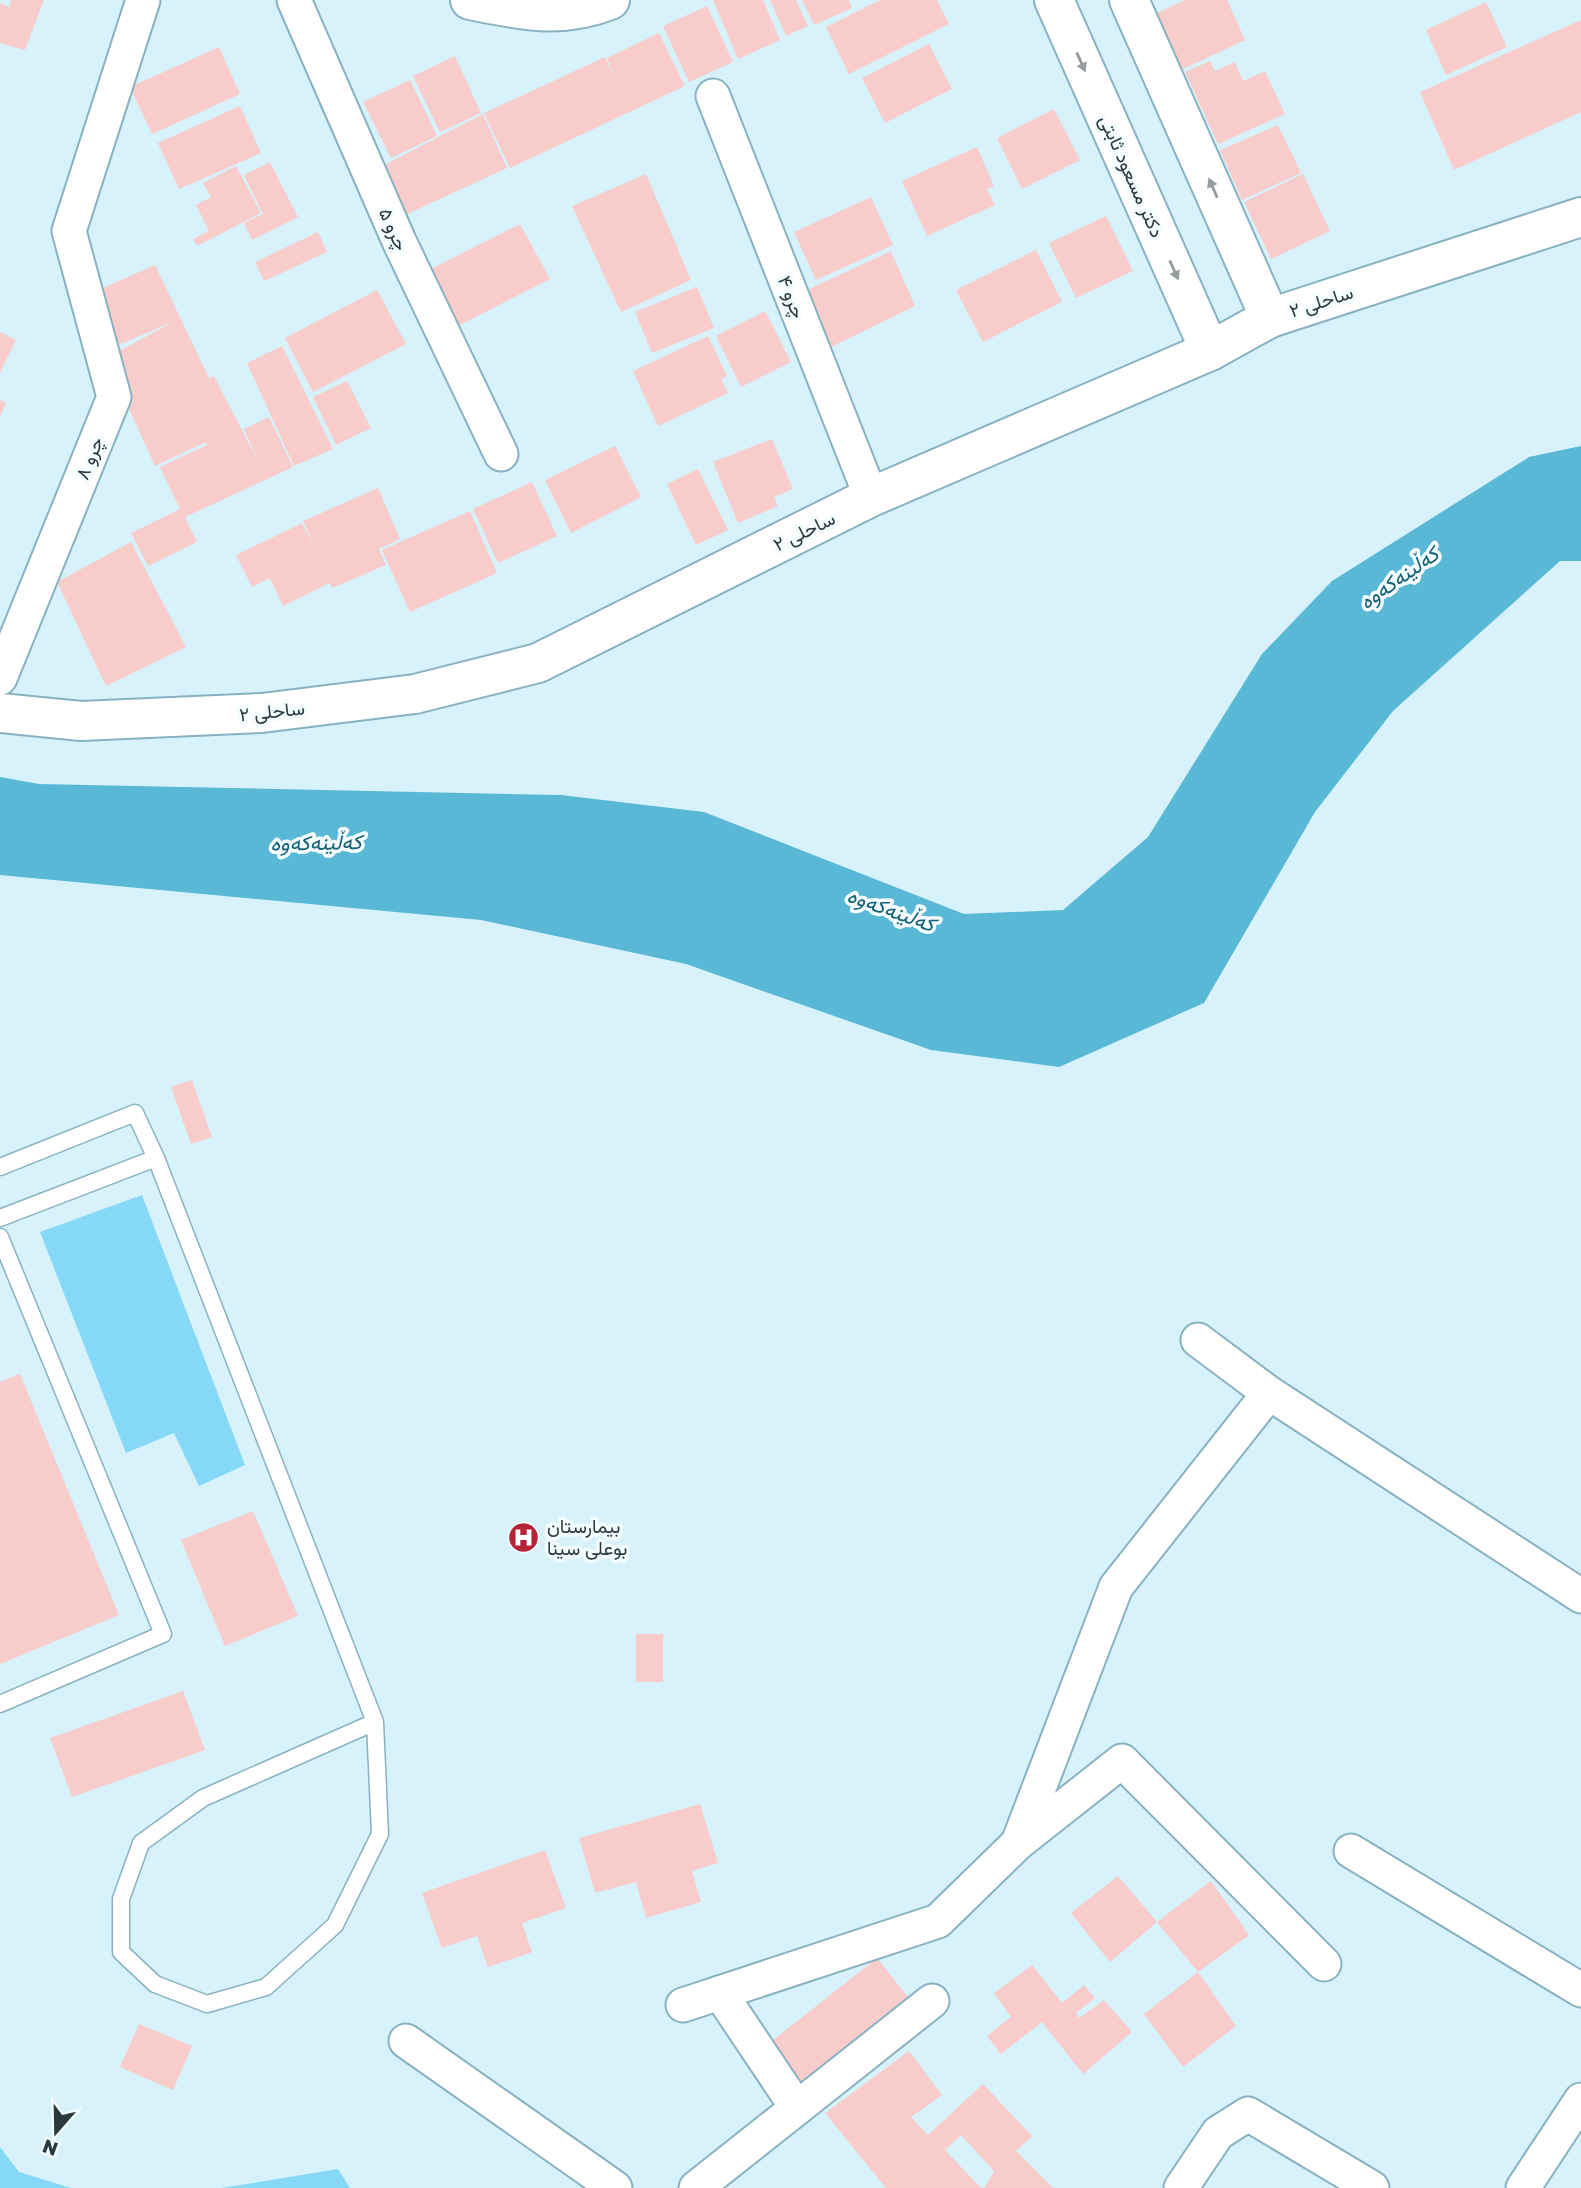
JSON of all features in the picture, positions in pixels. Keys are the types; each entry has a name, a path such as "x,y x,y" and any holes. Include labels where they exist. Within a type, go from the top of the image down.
{"street":[{"name":"چرو ۸","path":"0,678 114,397 69,231 143,0"},
{"name":"چرو ۵","path":"294,0 399,241 501,454"},
{"path":"470,0 540,14 596,6 611,0"},
{"name":"دکتر مسعود ثابتی","path":"1054,0 1210,351"},
{"path":"1129,0 1270,318"},
{"name":"چرو ۴","path":"713,96 871,497"},
{"name":"ساحلی ۲","path":"0,713 81,721 158,720 262,713 415,694 538,663 871,497 1210,351 1270,318 1581,217"},
{"path":"1198,1340 1269,1393 1581,1596"},
{"path":"1018,1843 1116,1587 1269,1393"},
{"path":"683,2005 938,1921 1018,1843 1122,1761 1324,1964"},
{"path":"1351,1851 1581,1990"},
{"path":"720,1993 797,2108"},
{"path":"695,2188 932,2001"},
{"path":"405,2041 615,2188"},
{"path":"1523,2188 1581,2100"},
{"path":"1181,2188 1218,2133 1248,2114 1372,2188"}],"lane":[{"path":"0,1167 135,1113 156,1158 375,1722 380,1835 335,1926 266,1987 207,2004 155,1984 121,1952 121,1899 141,1843 203,1798 375,1722"},
{"path":"0,1218 156,1158"},
{"path":"0,1237 163,1634 0,1704"}],"shaded area":[{"path":"142,1195 245,1465 199,1486 174,1433 126,1453 40,1232"},
{"path":"0,2147 19,2172 71,2188 0,2188"},
{"path":"338,2169 350,2188 222,2188"}],"water":[{"name":"کەڵینەکەوە","path":"1581,446 1581,561 1560,561 1393,711 1315,812 1204,1003 1059,1067 931,1050 686,964 481,920 0,875 0,777 39,784 561,795 704,812 964,914 1063,910 1148,837 1262,654 1332,581 1529,457"}],"building":[{"path":"11,0 44,0 25,50 0,43 0,3 9,7"},
{"path":"713,0 763,0 780,40 738,59"},
{"path":"770,0 796,0 808,26 786,36"},
{"path":"802,0 849,0 852,8 814,25"},
{"path":"880,0 937,0 949,24 849,74 826,27"},
{"path":"1185,0 1227,0 1245,40 1181,70 1155,14"},
{"path":"1486,2 1507,47 1446,75 1426,30"},
{"path":"707,6 733,62 689,82 663,26"},
{"path":"1581,20 1581,112 1454,170 1420,92"},
{"path":"659,33 685,86 510,168 484,113 605,57 616,80 607,58"},
{"path":"929,44 952,89 885,123 862,78"},
{"path":"219,47 240,94 152,134 130,87"},
{"path":"455,56 481,113 440,132 413,76"},
{"path":"1210,61 1215,71 1235,62 1243,81 1265,71 1285,114 1218,144 1185,72"},
{"path":"410,80 437,136 391,158 363,102"},
{"path":"240,106 261,153 179,189 158,143"},
{"path":"1054,109 1080,160 1022,189 997,138"},
{"path":"483,114 507,168 401,217 384,165"},
{"path":"1278,125 1301,173 1242,200 1220,150"},
{"path":"977,147 994,186 987,189 995,205 927,236 902,181"},
{"path":"270,162 298,217 252,240 244,223 263,214 244,175"},
{"path":"236,166 261,213 197,246 193,239 209,231 196,205 211,197 203,183"},
{"path":"646,174 691,280 621,312 572,206"},
{"path":"1303,174 1330,231 1271,259 1244,202"},
{"path":"871,197 893,245 816,280 794,232"},
{"path":"1106,216 1133,271 1076,298 1049,243"},
{"path":"520,224 550,279 452,329 423,273"},
{"path":"318,232 327,252 264,281 255,262"},
{"path":"1036,250 1062,302 983,342 956,290"},
{"path":"891,251 915,306 831,347 807,290"},
{"path":"155,265 209,378 214,376 258,461 244,429 269,417 293,467 185,517 197,542 148,566 131,533 180,509 160,467 207,445 206,442 155,466 106,358 175,321 118,345 94,292"},
{"path":"697,287 714,328 652,353 635,312"},
{"path":"377,290 406,344 313,392 285,338"},
{"path":"765,311 791,362 741,387 716,336"},
{"path":"0,332 16,340 0,373"},
{"path":"708,336 727,376 721,379 728,393 658,426 633,371"},
{"path":"282,346 333,449 294,466 247,363"},
{"path":"347,381 371,428 336,445 313,397"},
{"path":"0,400 6,403 0,417"},
{"path":"772,439 793,489 774,497 778,506 738,523 713,462"},
{"path":"615,446 641,497 571,533 545,480"},
{"path":"698,469 728,530 696,545 667,484"},
{"path":"532,482 557,536 498,563 473,509"},
{"path":"378,488 400,539 379,549 386,565 332,588 330,583 283,606 270,578 252,587 236,555 302,523 315,548 303,521"},
{"path":"470,511 497,573 410,612 382,550"},
{"path":"131,542 186,647 106,686 57,582"},
{"path":"192,1080 212,1137 191,1144 171,1087"},
{"path":"20,1374 119,1615 0,1664 0,1382"},
{"path":"253,1511 298,1616 225,1646 181,1540"},
{"path":"636,1634 663,1634 663,1682 636,1682"},
{"path":"183,1691 205,1750 72,1797 50,1738"},
{"path":"700,1804 718,1863 692,1871 701,1902 646,1918 636,1882 595,1893 579,1838"},
{"path":"545,1850 566,1908 522,1923 532,1952 488,1967 477,1936 442,1948 422,1893"},
{"path":"1118,1876 1157,1922 1110,1962 1071,1913"},
{"path":"1211,1881 1249,1935 1198,1972 1157,1922"},
{"path":"877,1958 915,2006 800,2096 763,2048"},
{"path":"1032,1965 1062,2003 1084,1985 1095,1998 1076,2013 1079,2018 1104,2000 1132,2032 1083,2074 1042,2022 1001,2054 987,2036 1011,2017 994,1993"},
{"path":"1198,1972 1236,2026 1183,2067 1144,2014"},
{"path":"139,2024 192,2046 173,2090 120,2067"},
{"path":"909,2051 942,2095 911,2117 928,2135 983,2084 1032,2136 1016,2151 1053,2188 984,2188 994,2171 961,2135 945,2150 981,2188 886,2188 825,2113"}],"place":[{"name":"بیمارستان بوعلی سینا","path":"524,1537"}]}
